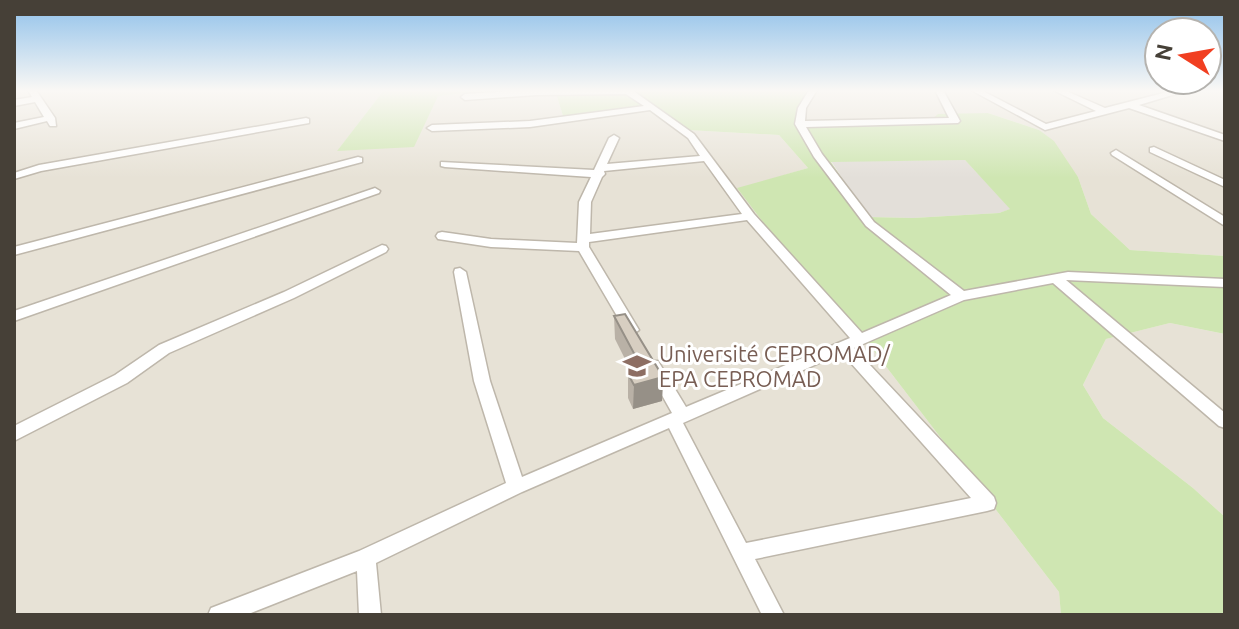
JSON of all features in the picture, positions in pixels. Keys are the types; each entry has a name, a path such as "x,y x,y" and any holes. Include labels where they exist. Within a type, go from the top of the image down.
{"street":[{"path":"14,126 51,119"},
{"path":"432,128 565,119"},
{"path":"666,119 691,136 750,216 852,343 987,503 742,553"},
{"path":"801,119 800,124 818,155 870,224 961,296"},
{"path":"800,124 954,119"},
{"path":"1031,119 1045,127 1073,119"},
{"path":"1172,119 1225,138"},
{"path":"14,176 39,168 306,121"},
{"path":"1212,133 1225,126"},
{"path":"614,138 585,202 582,243 637,338"},
{"path":"1154,150 1225,184"},
{"path":"1116,153 1225,222"},
{"path":"445,164 601,171 707,158"},
{"path":"14,251 358,160"},
{"path":"14,316 375,191"},
{"path":"442,236 491,243 582,243 750,216"},
{"path":"14,434 121,379 164,349 303,289 382,249"},
{"path":"460,272 482,381 516,487"},
{"path":"1054,277 1225,422"},
{"path":"219,615 366,558 516,487 961,296 1054,277 1225,283"},
{"path":"645,351 773,615"},
{"path":"366,558 370,615"}],"shaded area":[{"path":"14,119 361,119 338,150 395,119 673,119 687,130 779,135 808,168 738,189 766,226 868,343 1059,592 1061,615 14,615"},
{"path":"805,119 955,119 926,125 805,128"},
{"path":"1007,119 1225,119 1225,256 1130,250 1091,214 1078,177 1039,130"},
{"path":"965,160 1011,209 999,213 913,218 868,217 831,161"},
{"path":"1170,323 1225,334 1225,517 1103,418 1083,385 1106,339"}],"green space":[{"path":"361,119 427,119 414,147 337,151"},
{"path":"673,119 806,119 806,128 926,125 932,119 1007,119 1039,130 1054,141 1078,177 1091,214 1130,250 1225,256 1225,334 1170,323 1106,339 1083,385 1103,418 1225,517 1225,615 1061,615 1059,592 868,343 737,188 808,168 779,135 687,130","holes":["965,160 1010,209 999,213 868,217 831,162"]}],"building":[{"path":"625,314 663,377 634,385 628,374 643,370 614,316"}],"place":[{"name":"Université CEPROMAD/ EPA CEPROMAD","path":"637,366"}]}
